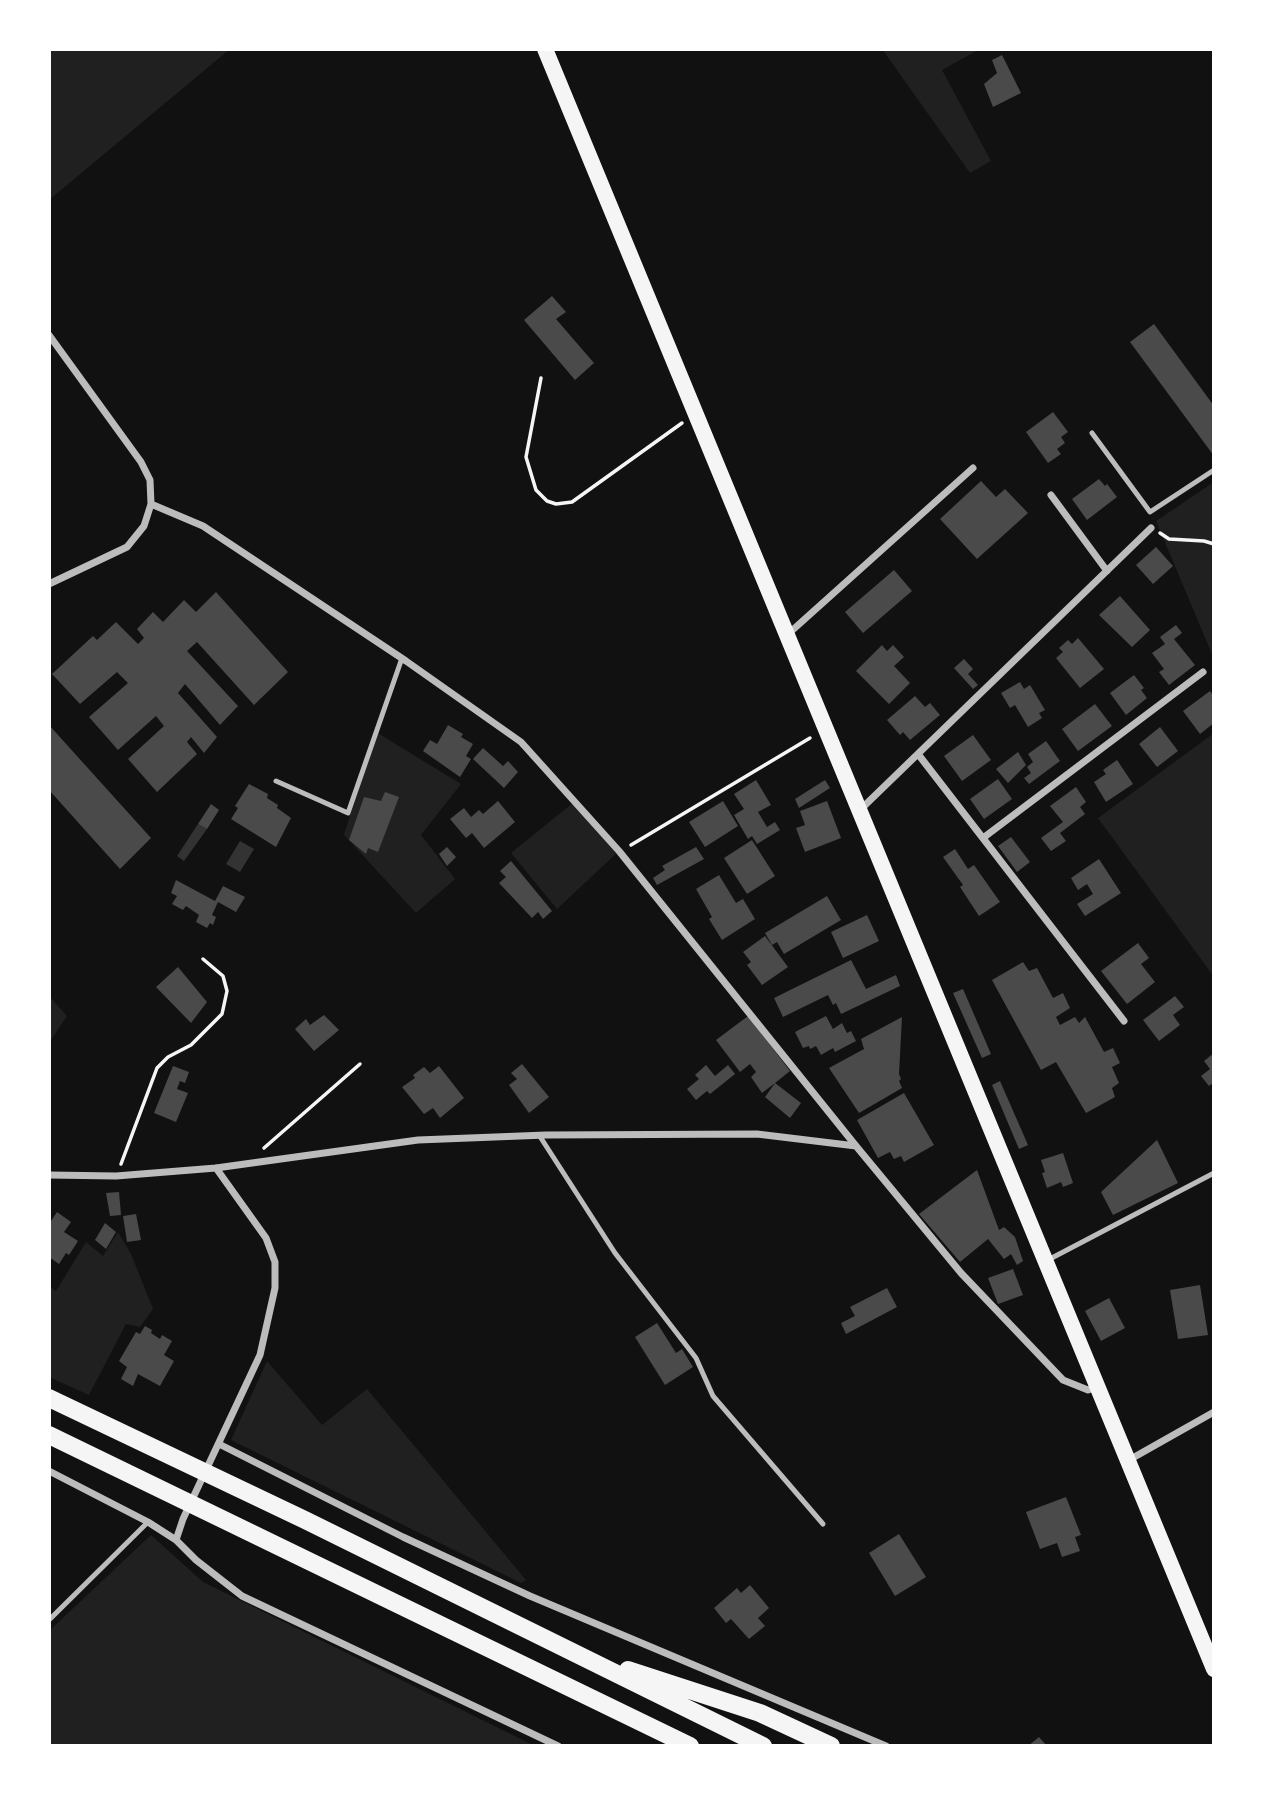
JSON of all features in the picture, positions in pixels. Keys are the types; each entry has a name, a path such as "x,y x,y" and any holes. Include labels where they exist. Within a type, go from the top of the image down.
{"highway":[{"path":"49,1398 305,1520 763,1746"},
{"path":"49,1435 690,1746"},
{"path":"570,1651 760,1713 831,1746"},
{"path":"594,1700 661,1746"}],"main road":[{"path":"545,49 1214,1669"}],"street":[{"path":"49,335 141,462 150,480 151,504 144,526 127,547 49,584"},
{"path":"787,635 973,468"},
{"path":"1051,495 1107,571"},
{"path":"151,504 203,526 521,742 619,850 961,1273 1063,1380 1088,1391 1097,1387"},
{"path":"860,811 1151,528"},
{"path":"983,838 1203,672"},
{"path":"918,754 1124,1021"},
{"path":"49,1175 117,1176 216,1168 418,1140 539,1135 757,1134 856,1146"},
{"path":"176,1540 183,1519 260,1355 275,1287 275,1262 266,1238 216,1168"},
{"path":"1128,1460 1214,1412"},
{"path":"219,1444 403,1537 517,1590 886,1746"},
{"path":"49,1471 148,1522 176,1540 196,1560 242,1596 558,1746"}],"lane":[{"path":"1092,433 1150,512 1214,470"},
{"path":"276,781 348,813 402,659"},
{"path":"539,1135 615,1253 696,1358 713,1396 823,1524"},
{"path":"1046,1261 1214,1173"},
{"path":"49,1620 148,1522"}],"path":[{"path":"541,378 526,457 536,491 547,501 556,504 572,502 695,413"},
{"path":"1151,528 1169,539 1214,544"},
{"path":"624,849 812,737"},
{"path":"117,1176 157,1068 168,1057 191,1045 222,1014 228,991 223,976 203,959"},
{"path":"246,1163 360,1063"}],"shaded area":[{"path":"49,49 230,49 49,200"},
{"path":"882,49 980,49 942,70 991,161 970,173"},
{"path":"1214,482 1214,659 1156,521"},
{"path":"376,732 461,784 421,835 455,879 416,913 344,835"},
{"path":"1214,733 1214,977 1098,818"},
{"path":"574,802 619,851 557,909 511,853"},
{"path":"198,824 207,829 184,861 177,856"},
{"path":"240,841 254,849 240,872 226,864"},
{"path":"49,996 67,1016 49,1043"},
{"path":"118,1232 131,1254 153,1309 140,1327 126,1324 89,1395 49,1377 49,1286 56,1291 86,1242 103,1256"},
{"path":"267,1361 322,1425 367,1389 526,1580 521,1583 231,1440"},
{"path":"151,1535 203,1582 535,1746 49,1746 49,1631"}],"building":[{"path":"1002,55 1021,93 993,107 984,84 997,73 992,60"},
{"path":"552,296 566,312 556,319 594,363 575,380 524,320"},
{"path":"1154,324 1214,406 1214,456 1130,342"},
{"path":"1053,412 1068,432 1061,437 1065,443 1057,449 1061,454 1048,463 1026,432"},
{"path":"1099,479 1105,486 1107,484 1117,497 1087,520 1072,499"},
{"path":"981,481 996,497 1005,489 1028,513 977,559 940,519"},
{"path":"1156,547 1173,566 1153,584 1136,565"},
{"path":"894,570 912,591 863,633 845,612"},
{"path":"216,592 288,672 254,705 197,642 187,651 238,706 220,725 185,684 178,693 217,737 204,753 191,737 187,742 197,754 157,792 128,759 164,726 156,716 118,750 89,717 128,683 117,672 80,704 52,674 93,636 97,640 116,622 138,644 144,638 137,629 153,612 163,622 184,600 196,612"},
{"path":"1120,596 1150,630 1132,647 1099,615"},
{"path":"1176,625 1182,633 1174,639 1195,665 1169,685 1159,672 1164,669 1152,653 1165,644 1160,637"},
{"path":"1078,638 1104,669 1080,688 1056,658 1063,652 1059,648 1068,640 1072,644"},
{"path":"882,645 887,651 893,645 904,657 894,666 910,683 889,704 856,671"},
{"path":"964,659 973,669 968,674 978,685 973,689 954,668"},
{"path":"1134,675 1144,688 1141,690 1147,698 1126,715 1110,693"},
{"path":"1020,682 1024,689 1030,685 1045,710 1039,713 1042,718 1028,727 1015,705 1010,708 1001,693"},
{"path":"1210,691 1214,697 1214,723 1200,734 1183,711"},
{"path":"915,696 925,707 930,703 940,715 910,740 903,732 900,735 887,720"},
{"path":"1095,704 1112,726 1078,751 1062,729"},
{"path":"49,725 151,838 120,869 49,790"},
{"path":"448,725 473,744 466,756 471,759 460,777 423,751 430,740 437,744"},
{"path":"1160,727 1178,751 1157,767 1139,744"},
{"path":"973,735 991,760 962,781 944,756"},
{"path":"1046,741 1060,761 1029,784 1024,778 1031,773 1027,767 1033,762 1028,754"},
{"path":"483,748 503,766 508,761 518,772 504,788 473,759"},
{"path":"1018,752 1026,765 1008,783 996,769"},
{"path":"1117,760 1133,784 1106,802 1094,782 1106,774 1103,770"},
{"path":"998,779 1012,799 984,819 970,799"},
{"path":"756,780 771,805 758,812 767,827 775,822 780,830 757,844 752,836 748,839 734,815 744,809 734,794"},
{"path":"825,780 830,788 799,808 795,799"},
{"path":"249,784 268,794 267,798 291,818 276,847 231,819 238,808 235,806"},
{"path":"1076,787 1086,802 1080,807 1085,814 1060,833 1066,841 1051,851 1041,838 1063,822 1050,806"},
{"path":"385,792 399,797 378,852 368,848 366,854 349,840 364,797 381,801"},
{"path":"498,801 515,822 484,848 472,833 466,838 450,819 464,808 471,817 479,810 483,814"},
{"path":"723,801 738,826 705,847 689,822"},
{"path":"827,801 841,838 805,852 796,828 805,825 800,811"},
{"path":"211,804 219,810 207,829 198,824"},
{"path":"1011,837 1030,862 1017,872 998,846"},
{"path":"752,840 775,876 747,894 724,858"},
{"path":"447,847 456,857 447,866 439,854"},
{"path":"696,847 704,859 657,885 653,878 665,870 662,866"},
{"path":"955,849 968,869 974,865 1000,902 979,916 960,887 963,885 943,857"},
{"path":"1099,859 1121,893 1085,916 1077,904 1093,894 1087,884 1078,890 1071,878"},
{"path":"511,861 552,911 543,919 538,912 532,918 499,883 506,877 500,871"},
{"path":"719,875 736,903 743,899 755,919 722,940 696,889"},
{"path":"176,880 215,901 223,886 245,897 236,912 218,902 212,915 216,917 213,925 210,923 207,928 196,922 199,915 186,906 183,910 172,904 177,896 171,893"},
{"path":"827,896 841,920 784,954 777,942 772,945 765,933"},
{"path":"867,915 879,941 843,958 831,932"},
{"path":"765,936 788,967 762,985 747,965 751,962 743,952"},
{"path":"1138,943 1149,958 1141,964 1155,982 1127,1004 1101,971"},
{"path":"851,960 866,989 896,975 900,986 841,1014 828,995 783,1017 774,998"},
{"path":"1023,962 1029,971 1037,968 1053,998 1063,993 1070,1008 1056,1017 1060,1025 1075,1017 1079,1023 1085,1017 1104,1052 1113,1048 1120,1063 1112,1067 1119,1083 1112,1088 1115,1097 1086,1113 1056,1062 1041,1070 992,980"},
{"path":"178,967 207,1002 191,1023 156,987"},
{"path":"963,989 991,1054 982,1058 953,993"},
{"path":"1175,996 1184,1007 1173,1015 1180,1025 1159,1041 1143,1020"},
{"path":"324,1015 339,1030 314,1051 295,1029 306,1019 310,1025"},
{"path":"748,1016 790,1071 762,1093 751,1077 756,1072 750,1064 740,1072 716,1040"},
{"path":"826,1016 833,1029 842,1023 847,1033 851,1031 856,1041 835,1052 833,1048 821,1055 816,1046 803,1048 795,1032"},
{"path":"902,1017 899,1081 902,1088 859,1113 829,1068 864,1049 861,1039"},
{"path":"1214,1053 1214,1082 1209,1086 1201,1076 1210,1069 1204,1061"},
{"path":"522,1064 549,1097 529,1113 509,1085 517,1079 511,1073"},
{"path":"706,1065 715,1076 728,1065 735,1074 710,1094 707,1091 696,1100 687,1089 699,1079 695,1075"},
{"path":"173,1066 189,1072 185,1083 180,1081 177,1089 188,1093 176,1122 154,1113"},
{"path":"439,1066 464,1098 440,1118 433,1108 424,1114 402,1087 424,1067 430,1073"},
{"path":"1000,1081 1028,1145 1019,1149 992,1085"},
{"path":"775,1083 801,1103 790,1118 765,1097"},
{"path":"904,1093 934,1145 904,1162 901,1156 894,1159 890,1152 878,1158 857,1120"},
{"path":"1157,1140 1178,1183 1113,1215 1101,1192"},
{"path":"1063,1153 1073,1183 1063,1187 1061,1182 1047,1188 1041,1160"},
{"path":"977,1170 999,1230 1004,1227 1015,1237 1023,1261 1017,1265 1011,1254 1004,1259 988,1239 960,1262 919,1214"},
{"path":"119,1192 121,1215 110,1216 106,1193"},
{"path":"57,1212 71,1222 64,1232 78,1241 59,1264 49,1257 49,1219 51,1221"},
{"path":"136,1214 141,1240 127,1242 123,1216"},
{"path":"105,1223 116,1232 106,1249 95,1240"},
{"path":"1013,1269 1023,1295 998,1304 988,1278"},
{"path":"1200,1285 1208,1335 1178,1339 1170,1290"},
{"path":"887,1288 897,1307 846,1334 841,1323 855,1316 850,1307"},
{"path":"1109,1298 1125,1328 1101,1341 1085,1311"},
{"path":"657,1323 676,1353 682,1349 693,1367 665,1385 635,1337"},
{"path":"145,1326 160,1339 162,1335 172,1341 164,1355 174,1361 160,1386 138,1374 133,1386 121,1379 127,1367 119,1361 136,1332 140,1334"},
{"path":"1066,1497 1081,1535 1075,1537 1080,1551 1062,1557 1057,1543 1040,1549 1026,1512"},
{"path":"899,1534 926,1577 895,1596 869,1553"},
{"path":"750,1585 769,1608 758,1618 765,1626 749,1639 731,1619 726,1623 714,1608 737,1588 741,1593"},
{"path":"1039,1737 1047,1746 1028,1746"}]}
